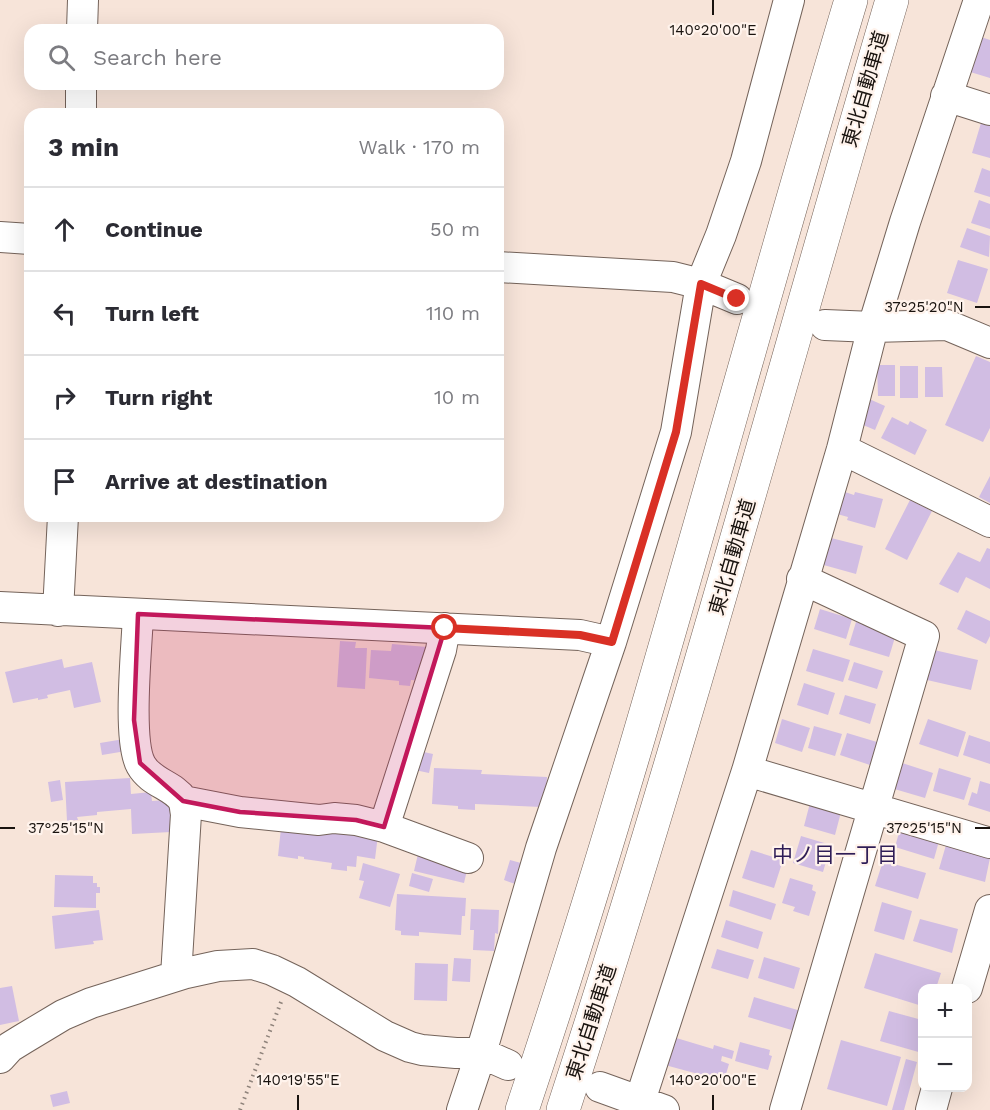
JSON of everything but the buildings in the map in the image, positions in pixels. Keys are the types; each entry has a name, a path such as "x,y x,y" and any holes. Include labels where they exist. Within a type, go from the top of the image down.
{"highway":[{"name":"東北自動車道","path":"522,1110 565,982 644,719 851,0"},
{"name":"東北自動車道","path":"563,1110 737,543 837,185 892,0"}],"street":[{"path":"82,24 83,0"},
{"path":"462,1110 542,848 612,642 676,432 701,284 721,235 746,161 789,0"},
{"path":"600,1087 647,1108 842,449 873,327 979,0"},
{"path":"81,90 81,108"},
{"path":"946,96 990,110"},
{"path":"0,237 24,239"},
{"path":"504,267 673,277 701,284 737,299"},
{"path":"825,325 873,327 947,325 990,343"},
{"path":"842,449 990,522"},
{"path":"58,610 63,522"},
{"path":"785,1110 924,636 802,579"},
{"path":"0,607 580,635 612,642"},
{"path":"138,614 134,720 140,763 150,776 173,791 183,801 186,813 176,976"},
{"path":"384,827 441,650 445,628"},
{"path":"747,771 990,843"},
{"path":"183,801 240,812 319,820 356,819 468,858"},
{"path":"968,984 990,910"},
{"path":"0,1058 17,1043 63,1015 91,1003 176,976 218,966 253,964 290,979 385,1036 410,1047 444,1052 481,1053 508,1065"},
{"path":"931,1110 936,1092"}],"path":[{"path":"240,1110 290,979"}],"highlighted area":[{"path":"138,614 445,628 384,827 356,820 240,812 183,801 140,763 134,720"}],"district":[{"name":"中ノ目一丁目","path":"835,854"}],"route":[{"path":"445,628 580,635 612,642 676,432 701,284 737,299"}]}
